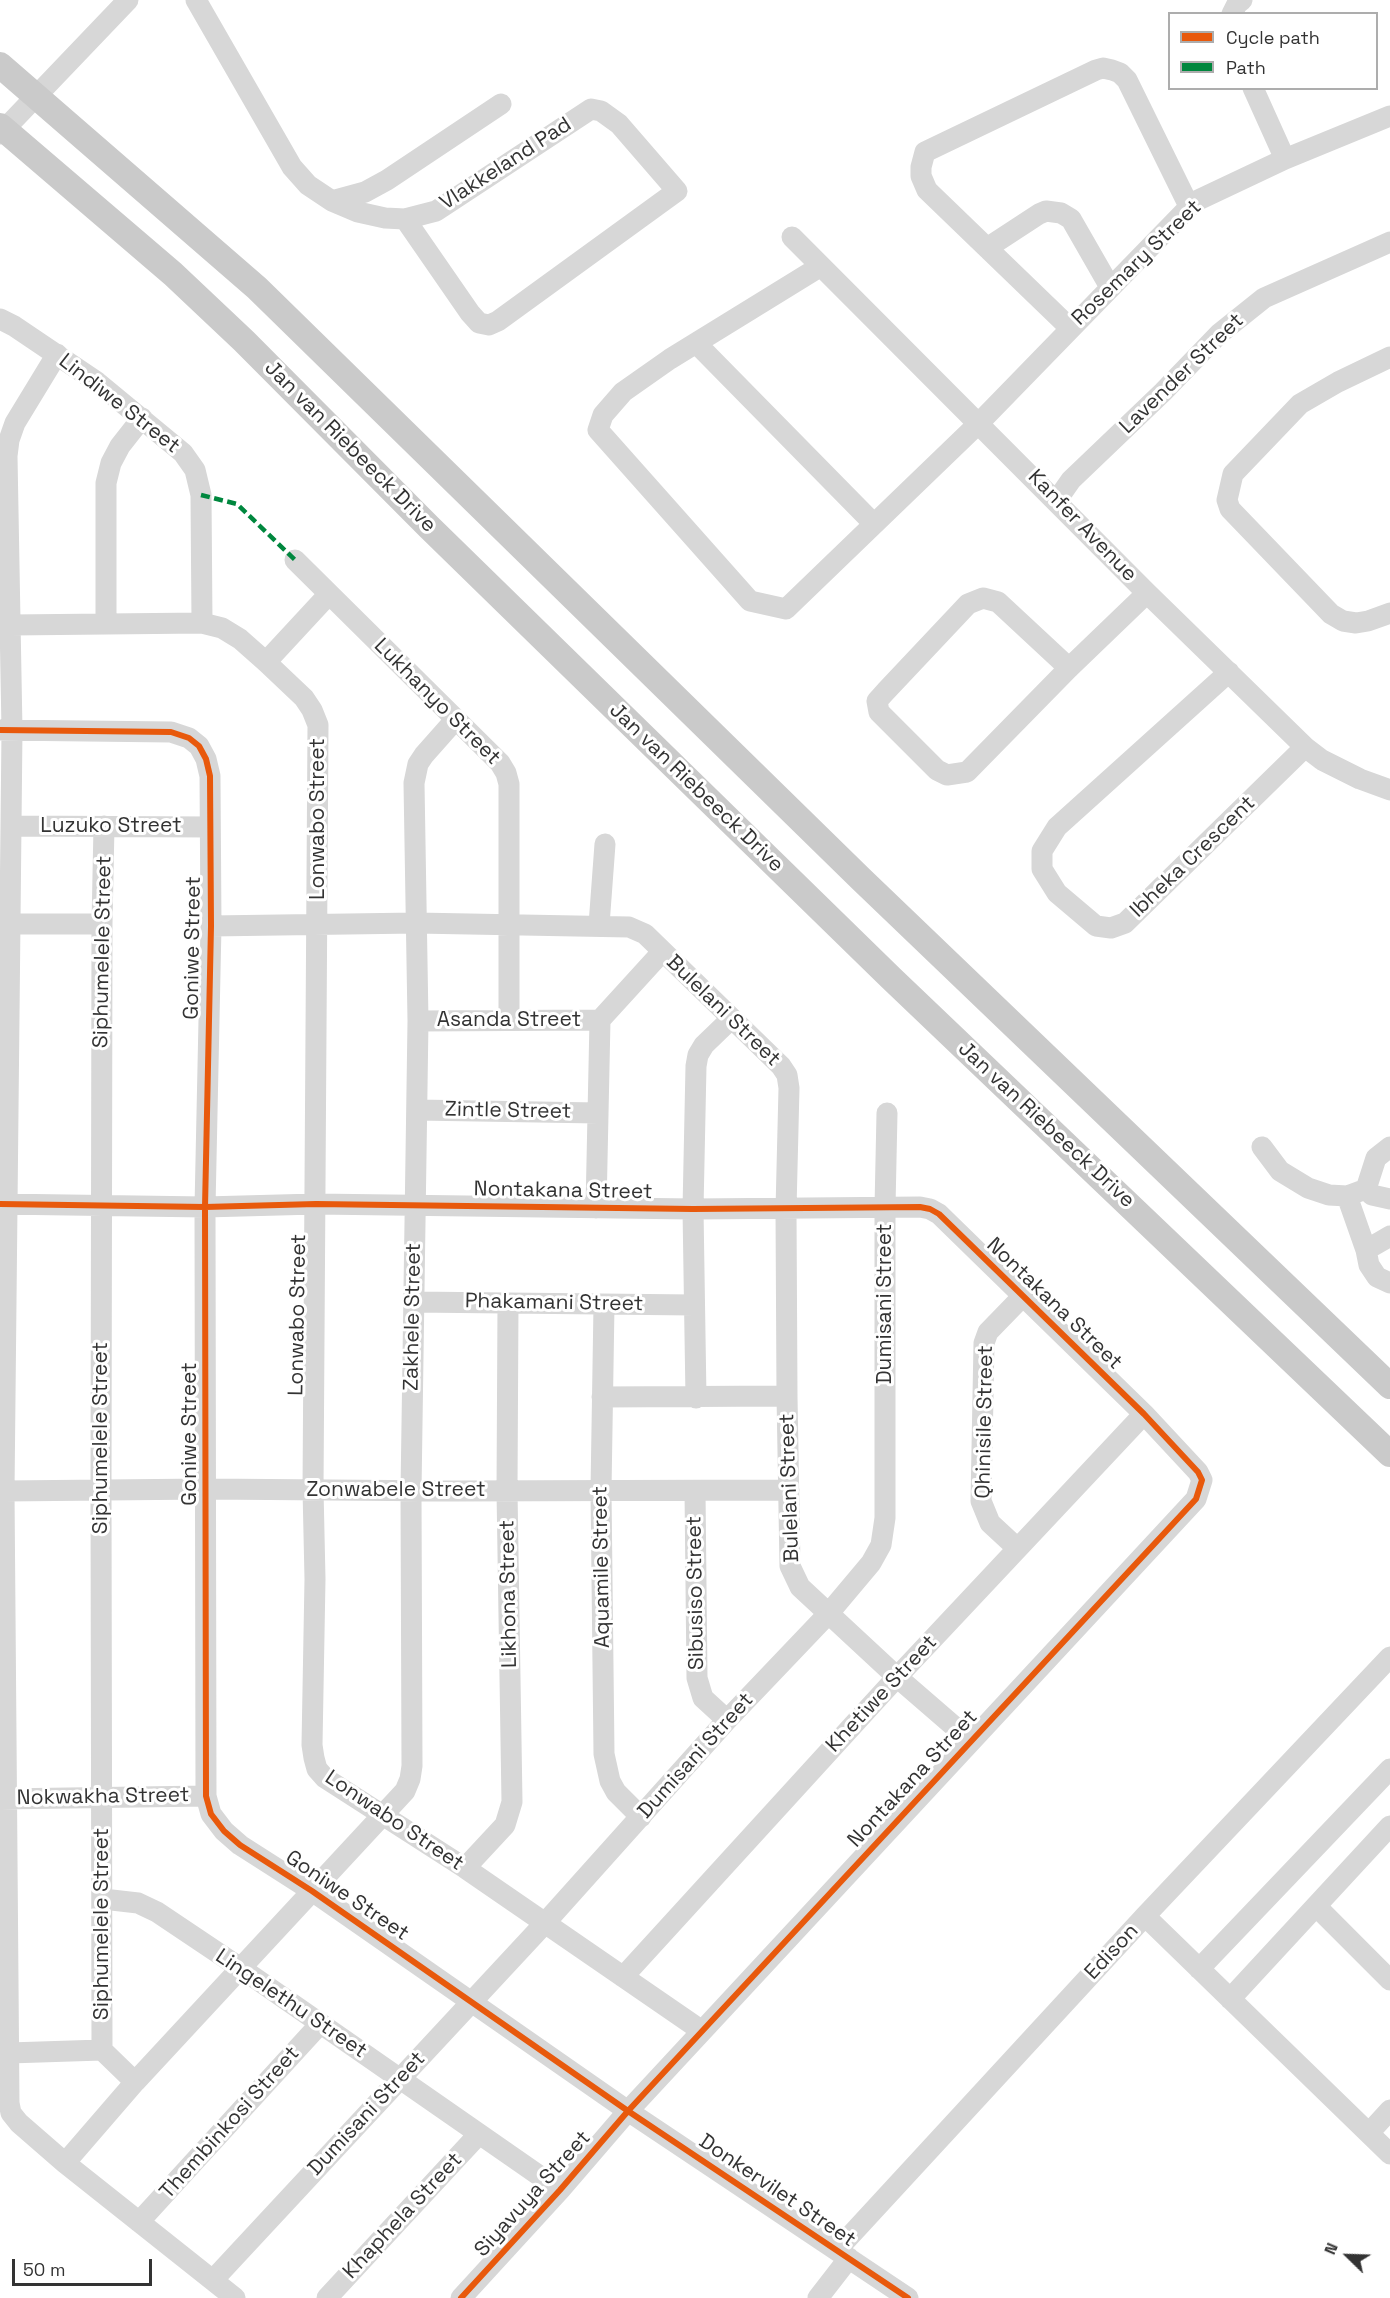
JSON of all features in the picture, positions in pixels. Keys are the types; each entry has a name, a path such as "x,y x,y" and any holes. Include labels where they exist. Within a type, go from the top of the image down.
{"main road":[{"path":"0,65 256,288 861,879 1390,1386"},
{"name":"Jan van Riebeeck Drive","path":"1,129 173,274 244,341 429,527 891,978 1390,1454"}],"street":[{"path":"1,129 128,0"},
{"name":"Vlakkeland Pad","path":"196,0 292,167 308,185 332,201 358,212 385,218 405,219 435,212 591,109 601,111 619,124 677,191 498,321 489,325 480,323 470,313 405,219"},
{"path":"1233,12 1242,0"},
{"path":"1070,328 927,190 921,176 925,152 1103,68 1120,73 1127,80 1189,206"},
{"path":"1254,90 1285,159"},
{"path":"332,201 365,192 379,184 501,104"},
{"name":"Rosemary Street","path":"696,343 624,392 603,415 598,430 750,601 786,609 979,423 1189,206 1285,159 1390,116"},
{"path":"987,248 1039,214 1046,211 1061,213 1071,219 1110,287"},
{"name":"Kanfer Avenue","path":"792,237 1057,500 1147,593 1305,747 1322,760 1360,779 1390,790"},
{"name":"Lavender Street","path":"1057,500 1071,480 1219,334 1264,298 1390,242"},
{"path":"821,266 696,343 874,524"},
{"name":"Lindiwe Street","path":"0,319 97,382 183,453 195,470 201,495 202,623"},
{"path":"57,354 23,408 9,440 7,456 11,625 6,730 11,826 4,924 2,1799 9,2103 11,2113 19,2123 65,2163 235,2298"},
{"path":"1390,357 1321,390 1300,404 1233,474 1227,500 1230,508 1331,614 1343,621 1356,623 1390,613"},
{"path":"106,624 106,483 115,454 142,418"},
{"name":"Lukhanyo Street","path":"295,560 500,764 506,773 509,784 509,1019"},
{"path":"1069,668 998,602 983,598 968,604 886,691 877,701 879,712 937,770 947,775 967,772 1069,668 1147,593"},
{"path":"266,662 329,594"},
{"name":"Lonwabo Street","path":"11,625 202,623 222,628 266,662 304,698 312,710 318,725 313,1489 315,1579 312,1745 317,1769 325,1778 465,1868 702,2031"},
{"name":"Ibheka Crescent","path":"1229,672 1057,827 1042,850 1042,869 1057,892 1096,926 1112,928 1125,923 1305,747"},
{"name":"Zakhele Street","path":"312,1891 405,1791 411,1779 411,1491 418,1021 415,773 424,755 455,720"},
{"name":"Goniwe Street","path":"6,730 171,732 189,738 199,746 206,759 210,776 211,926 205,1208 206,1796 211,1814 232,1838 628,2111"},
{"name":"Luzuko Street","path":"11,826 210,827"},
{"name":"Siphumelele Street","path":"102,2050 103,1899 100,1799 104,826"},
{"path":"599,925 605,844"},
{"name":"Bulelani Street","path":"211,926 416,922 629,927 638,930 781,1066 787,1075 789,1088 786,1209 790,1566 800,1587 897,1677 971,1740"},
{"path":"4,924 102,924"},
{"path":"597,1208 600,1020 662,952"},
{"path":"696,1398 693,1209 696,1066 698,1055 704,1045 731,1019"},
{"name":"Asanda Street","path":"418,1021 600,1020"},
{"name":"Zintle Street","path":"417,1110 598,1113"},
{"name":"Dumisani Street","path":"213,2280 545,1923 727,1720 829,1613 871,1563 881,1545 885,1518 887,1113"},
{"path":"1262,1147 1280,1171 1308,1188 1329,1195 1357,1192 1390,1199"},
{"path":"1390,1147 1376,1158 1357,1192 1369,1265 1377,1277 1390,1283"},
{"name":"Nontakana Street","path":"3,1204 205,1208 316,1204 693,1209 885,1207 930,1209 939,1214 1144,1414 1198,1472 1202,1480 1196,1499 628,2111"},
{"path":"1366,1250 1390,1236"},
{"name":"Qhinisile Street","path":"1017,1548 990,1522 981,1501 984,1343 988,1332 1022,1297"},
{"name":"Phakamani Street","path":"413,1302 694,1305"},
{"name":"Likhona Street","path":"465,1868 505,1825 512,1802 507,1491 508,1303"},
{"name":"Aquamile Street","path":"604,1305 601,1490 606,1769 616,1792 641,1817"},
{"path":"602,1397 787,1396"},
{"name":"Khetiwe Street","path":"623,1977 897,1677 1144,1414"},
{"name":"Zonwabele Street","path":"4,1491 789,1490"},
{"name":"Sibusiso Street","path":"695,1491 697,1678 703,1698 727,1720"},
{"name":"Edison","path":"818,2298 843,2254 1145,1916 1390,1657"},
{"path":"1199,1969 1390,1768"},
{"name":"Nokwakha Street","path":"2,1799 206,1796"},
{"path":"1230,1999 1390,1826"},
{"path":"65,2163 135,2082 312,1891"},
{"name":"Lingelethu Street","path":"103,1899 138,1903 148,1908 242,1969 560,2190"},
{"path":"1316,1906 1390,1980"},
{"path":"1145,1916 1390,2154"},
{"name":"Thembinkosi Street","path":"139,2222 320,2024"},
{"path":"9,2053 102,2050 135,2082"},
{"path":"1369,2133 1390,2110"},
{"name":"Donkervilet Street","path":"628,2111 908,2298"},
{"name":"Siyavuya Street","path":"461,2298 560,2190 628,2111"},
{"name":"Khaphela Street","path":"327,2298 478,2135"}],"marked path":[{"path":"201,495 237,504 295,560"}],"cycle path":[{"path":"0,730 171,732 189,738 199,746 206,759 210,776 211,926 205,1207 206,1796 211,1814 224,1831 240,1845 312,1891 628,2111 908,2298"},
{"path":"0,1204 205,1207 316,1204 693,1209 920,1207 930,1209 939,1214 1144,1414 1198,1472 1202,1480 1196,1499 628,2111 560,2190 461,2298"}]}
